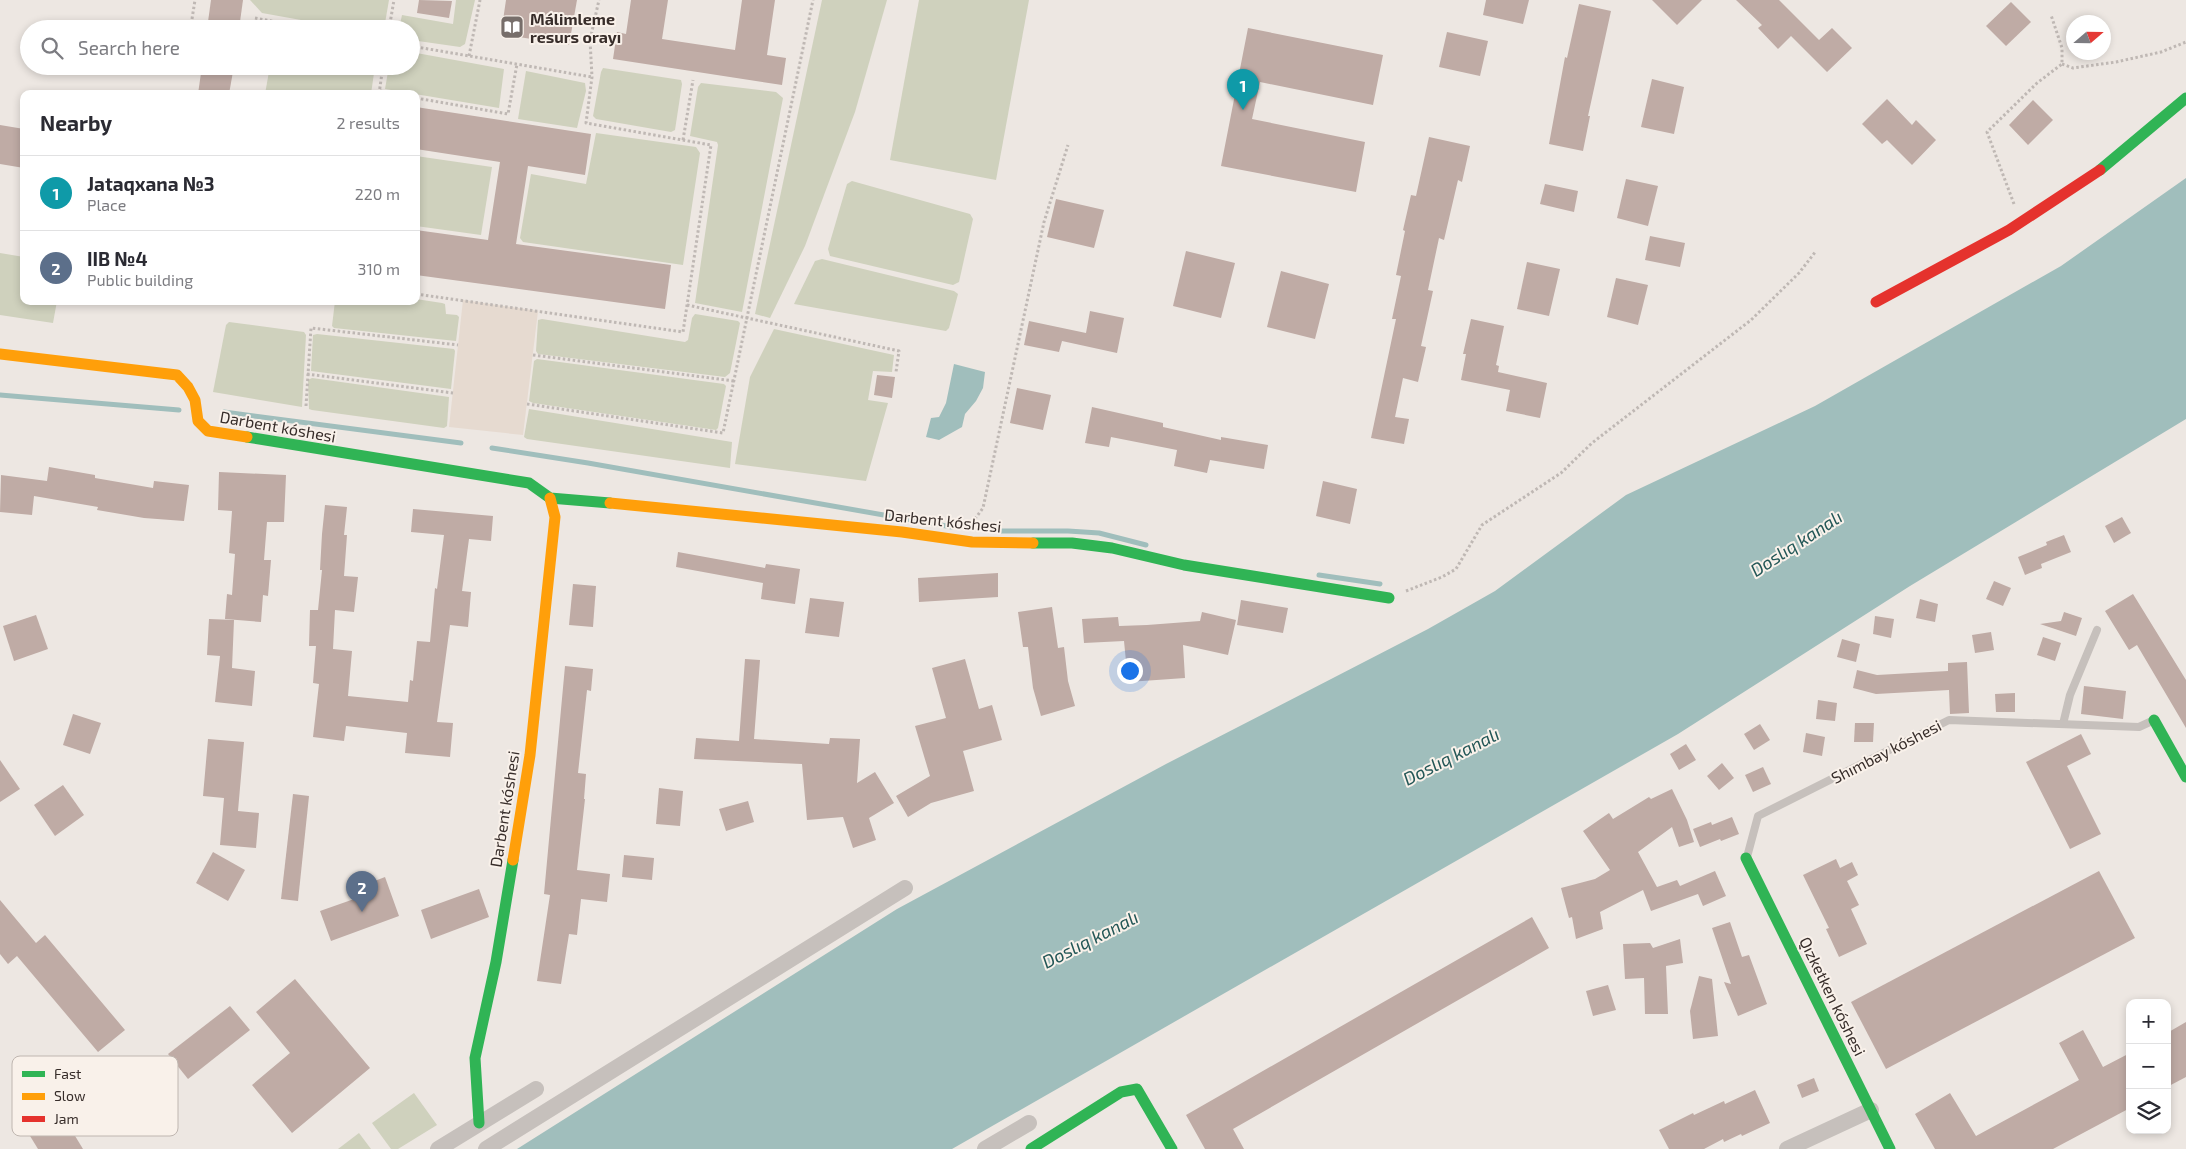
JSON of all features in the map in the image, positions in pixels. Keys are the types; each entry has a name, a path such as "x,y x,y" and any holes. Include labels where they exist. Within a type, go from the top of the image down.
{"street":[{"path":"1876,302 2025,220 2101,169 2186,98"},
{"name":"Darbent kóshesi","path":"0,354 177,375 188,387 195,400 198,421 208,430 324,451 529,483 550,498 674,508 902,532 972,542 1072,543 1112,548 1184,565 1389,598"},
{"name":"Darbent kóshesi","path":"479,1123 475,1058 496,962 530,755 555,517 550,498"},
{"path":"2154,720 2186,777"},
{"name":"Qızketken kóshesi","path":"1746,858 1890,1149"},
{"path":"486,1149 905,888"},
{"path":"438,1149 536,1089"},
{"path":"1031,1149 1121,1092 1137,1089 1172,1149"},
{"path":"1787,1149 1871,1110"},
{"path":"986,1149 1029,1123"}],"lane":[{"path":"2063,724 2070,695 2097,630"},
{"name":"Shımbay kóshesi","path":"1746,858 1758,816 1940,723 1949,720 2140,727 2154,720"}],"path":[{"path":"192,19 195,0"},
{"path":"391,20 394,0"},
{"path":"469,56 480,0"},
{"path":"420,295 683,332 711,145 586,123 592,77 590,40 599,0"},
{"path":"527,404 723,433 814,0"},
{"path":"2051,15 2062,48 2062,64"},
{"path":"254,18 265,20"},
{"path":"2062,64 2073,68 2116,62 2161,52 2186,42"},
{"path":"420,48 592,77"},
{"path":"420,99 508,114 517,64"},
{"path":"2025,220 2010,200 1988,132 2037,83 2062,64"},
{"path":"379,90 382,75"},
{"path":"683,140 692,80"},
{"path":"959,540 983,508 1044,222 1068,145"},
{"path":"1389,598 1442,577 1456,569 1482,525 1561,473 1592,443 1751,320 1799,273 1816,252"},
{"path":"687,305 899,352 896,372"},
{"path":"306,406 311,328 458,345"},
{"path":"533,355 734,381"},
{"path":"307,374 453,393"}],"green space":[{"path":"250,0 389,0 386,20 301,20 262,13"},
{"path":"456,0 475,0 465,44 460,47 420,41 420,20 401,20 402,15 453,24"},
{"path":"822,0 887,0 855,112 805,246 770,318 755,314"},
{"path":"919,0 1029,0 996,180 890,160"},
{"path":"420,54 504,69 499,108 420,95 420,90 385,89 387,75 420,75"},
{"path":"603,68 681,80 675,130 671,132 596,119 593,116"},
{"path":"526,71 585,83 586,91 577,128 518,119"},
{"path":"268,75 374,75 372,90 266,90"},
{"path":"701,83 776,92 783,98 742,312 695,303 718,145 717,142 690,136 698,87"},
{"path":"596,133 696,147 700,153 683,265 523,242 520,238 531,174 586,184"},
{"path":"420,157 492,167 481,235 420,227"},
{"path":"852,181 970,214 973,219 959,282 953,285 830,256 828,249 847,184"},
{"path":"0,253 20,256 20,305 56,305 53,323 0,315"},
{"path":"822,259 954,291 958,294 949,328 946,331 794,304 815,261"},
{"path":"420,300 445,304 446,314 459,317 456,341 334,328 332,326 335,305 420,305"},
{"path":"695,314 738,321 740,323 730,373 725,377 538,354 536,351 538,320 542,319 685,342 688,340 692,318"},
{"path":"229,322 304,332 306,335 302,407 213,392 226,325"},
{"path":"774,329 894,355 892,372 873,371 868,400 888,403 866,481 735,464 750,377"},
{"path":"313,335 454,349 451,389 311,371"},
{"path":"537,359 724,384 726,386 718,428 716,430 533,403 529,401 534,361"},
{"path":"312,378 449,397 447,426 444,428 309,409 308,380"},
{"path":"529,409 732,442 730,468 527,439 524,437"},
{"path":"414,1093 437,1125 398,1149 391,1149 372,1123"},
{"path":"359,1133 371,1149 338,1149"}],"shaded area":[{"path":"463,300 538,311 523,435 449,427"}],"water":[{"name":"Doslıq kanalı","path":"2186,178 2186,419 1910,586 1678,734 952,1149 517,1149 897,909 1166,764 1428,629 1495,591 1626,495 1815,406 2061,266"},
{"path":"954,364 985,372 983,388 976,401 965,414 962,427 939,440 926,437 931,418 939,417 946,403"}],"building":[{"path":"211,0 243,0 240,20 208,20"},
{"path":"419,0 452,1 449,18 417,13"},
{"path":"506,0 577,0 569,45 501,34"},
{"path":"631,0 668,0 662,39 735,50 742,0 775,0 767,55 786,58 782,85 613,59 617,32 626,34"},
{"path":"1486,0 1529,0 1523,24 1483,15"},
{"path":"1652,0 1702,0 1677,25"},
{"path":"1736,0 1779,0 1819,40 1832,28 1852,48 1827,72 1791,36 1778,49 1758,28 1762,25"},
{"path":"2011,2 2031,22 2006,46 1986,26"},
{"path":"1579,4 1611,11 1588,116 1590,116 1583,151 1549,144 1565,57 1567,58"},
{"path":"1248,28 1383,55 1373,105 1260,82 1252,119 1365,142 1356,192 1221,166"},
{"path":"1447,32 1488,41 1480,76 1439,67"},
{"path":"201,75 232,75 230,90 199,90"},
{"path":"1652,79 1684,87 1674,134 1641,127"},
{"path":"1887,99 1912,125 1916,120 1936,140 1912,165 1887,140 1882,144 1862,124"},
{"path":"2033,100 2053,120 2028,145 2009,125"},
{"path":"420,108 591,134 585,175 528,166 516,244 671,265 665,309 420,276 420,231 488,240 500,162 420,150"},
{"path":"0,125 20,128 20,167 0,164"},
{"path":"1429,137 1470,146 1462,182 1458,180 1444,240 1439,238 1428,290 1433,291 1421,346 1426,347 1418,382 1403,378 1395,417 1409,419 1404,444 1371,438 1396,319 1392,319 1401,276 1396,275 1405,231 1403,230 1411,195 1416,196"},
{"path":"1626,179 1658,186 1648,226 1617,218"},
{"path":"1545,184 1578,191 1574,212 1540,204"},
{"path":"1056,199 1104,210 1094,248 1047,237"},
{"path":"1650,236 1685,243 1680,267 1645,260"},
{"path":"1186,251 1235,263 1221,318 1173,306"},
{"path":"1527,262 1560,269 1549,316 1517,309"},
{"path":"1281,271 1329,284 1315,339 1267,327"},
{"path":"1616,278 1648,285 1638,325 1607,317"},
{"path":"1090,311 1124,318 1117,353 1062,341 1059,352 1024,345 1029,321 1086,333"},
{"path":"1471,319 1504,326 1496,365 1499,366 1498,372 1547,383 1540,418 1506,411 1510,390 1461,380 1466,354 1463,354"},
{"path":"877,375 895,377 892,398 874,395"},
{"path":"1017,388 1051,395 1043,430 1010,423"},
{"path":"1092,407 1163,423 1163,427 1221,440 1221,437 1268,445 1264,469 1210,460 1207,473 1174,466 1177,450 1111,437 1109,447 1085,443"},
{"path":"49,467 95,475 95,478 153,488 154,481 189,485 184,521 144,518 97,510 98,507 34,496 32,515 0,512 1,475 47,481"},
{"path":"219,472 286,475 284,522 267,522 264,560 271,560 268,596 263,595 261,622 225,619 227,594 232,595 235,554 229,553 232,511 218,510"},
{"path":"1323,481 1357,489 1350,524 1316,516"},
{"path":"325,505 347,507 344,535 347,535 344,576 358,577 354,612 335,610 333,649 352,651 348,696 408,702 410,680 413,681 417,641 430,642 435,588 437,589 444,535 411,532 413,509 493,516 491,541 469,539 462,591 471,592 468,627 450,625 437,722 453,723 450,757 405,753 407,733 346,726 344,741 313,737 319,684 313,683 316,646 309,646 310,610 318,610"},
{"path":"2122,517 2131,533 2114,543 2105,526"},
{"path":"2064,535 2071,552 2041,564 2042,568 2025,575 2018,557 2047,545 2046,542"},
{"path":"678,552 765,568 766,564 800,569 795,604 761,599 763,583 676,567"},
{"path":"998,573 998,597 919,602 918,578"},
{"path":"1994,581 2011,588 2003,606 1986,599"},
{"path":"573,584 596,586 593,627 569,625"},
{"path":"2133,594 2186,680 2186,728 2137,645 2129,650 2105,611"},
{"path":"810,598 844,602 839,637 805,633"},
{"path":"1920,599 1938,604 1935,622 1916,618"},
{"path":"1241,600 1288,608 1283,633 1237,625"},
{"path":"1052,607 1058,648 1064,647 1068,681 1075,706 1041,716 1033,688 1028,647 1023,647 1018,612"},
{"path":"1202,612 1236,620 1228,655 1183,645 1185,678 1128,682 1124,641 1084,643 1082,619 1118,617 1119,626 1147,625 1200,621"},
{"path":"2064,612 2082,618 2076,636 2040,624 2061,621"},
{"path":"36,615 48,649 14,661 3,626"},
{"path":"1875,616 1894,619 1891,638 1873,634"},
{"path":"209,619 234,620 232,668 255,671 252,706 215,702 220,656 207,655"},
{"path":"1991,632 1994,650 1975,653 1972,635"},
{"path":"2043,637 2061,643 2055,661 2037,655"},
{"path":"1842,639 1860,644 1856,662 1837,657"},
{"path":"745,659 760,660 754,739 829,744 830,738 860,739 857,783 875,772 894,803 869,818 876,840 853,848 843,817 807,820 802,764 694,759 696,738 739,741"},
{"path":"965,659 979,709 992,705 1002,740 963,751 974,791 931,803 908,817 896,796 930,776 915,726 946,718 932,668"},
{"path":"1967,662 1969,713 1950,714 1949,690 1876,694 1853,688 1857,670 1877,675 1948,671 1948,663"},
{"path":"565,666 593,669 591,691 587,690 578,773 586,774 577,870 610,874 607,902 581,899 577,935 569,934 561,984 537,981 550,895 544,894"},
{"path":"2084,686 2126,691 2123,719 2081,714"},
{"path":"2015,693 2015,712 1996,712 1995,694"},
{"path":"1818,700 1837,703 1835,721 1816,719"},
{"path":"73,714 101,723 90,754 63,745"},
{"path":"1855,723 1874,723 1873,742 1854,742"},
{"path":"1760,724 1770,740 1754,750 1744,734"},
{"path":"1806,733 1825,737 1822,756 1803,752"},
{"path":"2081,734 2091,754 2067,766 2101,834 2070,849 2026,762"},
{"path":"208,739 244,742 238,811 259,813 256,848 220,845 224,798 203,796"},
{"path":"1686,744 1696,760 1679,770 1670,754"},
{"path":"0,760 20,789 0,802"},
{"path":"1722,763 1734,778 1719,790 1707,776"},
{"path":"1763,767 1771,784 1753,792 1745,775"},
{"path":"63,785 84,815 55,836 34,805"},
{"path":"659,788 683,791 680,826 656,824"},
{"path":"1672,789 1687,820 1694,842 1679,847 1672,827 1638,852 1657,887 1677,880 1680,886 1715,871 1726,896 1703,906 1698,894 1651,911 1643,890 1600,912 1603,929 1576,939 1572,917 1569,918 1561,888 1595,879 1610,870 1583,831 1609,813 1613,819 1649,797 1651,799"},
{"path":"293,794 309,796 298,901 281,899"},
{"path":"748,801 754,822 726,831 719,809"},
{"path":"1732,817 1739,834 1700,847 1693,829 1711,822 1712,825"},
{"path":"213,852 245,870 228,901 196,883"},
{"path":"624,855 654,858 652,880 622,877"},
{"path":"1836,859 1840,868 1852,862 1858,875 1847,881 1859,905 1851,909 1867,944 1839,957 1826,929 1829,928 1803,875"},
{"path":"2099,871 2135,938 1886,1069 1851,1002"},
{"path":"385,877 399,916 331,941 320,911 357,898 354,889"},
{"path":"479,889 489,917 431,939 421,910"},
{"path":"0,900 36,943 45,935 125,1030 98,1052 17,956 8,964 0,954"},
{"path":"1532,917 1549,948 1233,1129 1244,1149 1205,1149 1186,1115"},
{"path":"1730,922 1742,957 1749,955 1767,1004 1738,1016 1724,982 1731,984 1712,928"},
{"path":"1680,939 1683,963 1666,966 1668,1014 1645,1014 1644,978 1625,979 1623,944 1650,943 1653,948"},
{"path":"1699,976 1712,979 1718,1036 1693,1039 1690,1011"},
{"path":"295,979 370,1068 292,1133 252,1085 290,1053 256,1012"},
{"path":"1608,985 1616,1010 1593,1016 1586,991"},
{"path":"230,1006 250,1030 188,1079 178,1066 178,1056 170,1056 168,1054"},
{"path":"2186,1022 2186,1077 2171,1085 2171,1044 2171,1031"},
{"path":"2083,1030 2103,1067 2126,1055 2126,1110 2053,1149 1935,1149 1915,1114 1950,1093 1976,1136 2079,1080 2059,1043"},
{"path":"1814,1078 1819,1091 1802,1098 1797,1085"},
{"path":"1755,1090 1770,1123 1742,1136 1741,1134 1724,1142 1723,1139 1704,1149 1669,1149 1659,1130 1693,1113 1694,1115 1724,1101 1725,1104"},
{"path":"30,1136 75,1136 83,1149 38,1149"}],"waterway":[{"path":"0,395 179,410"},
{"path":"224,412 461,443"},
{"path":"492,448 952,527"},
{"path":"998,531 1099,533 1146,545"},
{"path":"1319,575 1380,584"}],"traffic: fast":[{"path":"2100,170 2186,98"},
{"path":"247,437 529,483 550,498 610,503"},
{"path":"1033,543 1072,543 1112,548 1184,565 1389,598"},
{"path":"2154,720 2186,777"},
{"path":"1746,858 1890,1149"},
{"path":"479,1123 475,1058 496,962 513,860"},
{"path":"1031,1149 1121,1092 1137,1089 1172,1149"}],"traffic: slow":[{"path":"0,354 177,375 188,387 195,400 198,421 208,431 247,437"},
{"path":"513,860 530,755 555,517 550,498"},
{"path":"610,503 902,532 972,542 1033,543"}],"traffic: jam":[{"path":"1876,302 2009,230 2100,170"}],"place":[{"name":"Málimleme resurs orayı","path":"512,27"},
{"name":"Jataqxana №3","path":"1243,110"},
{"name":"IIB №4","path":"362,912"}]}
